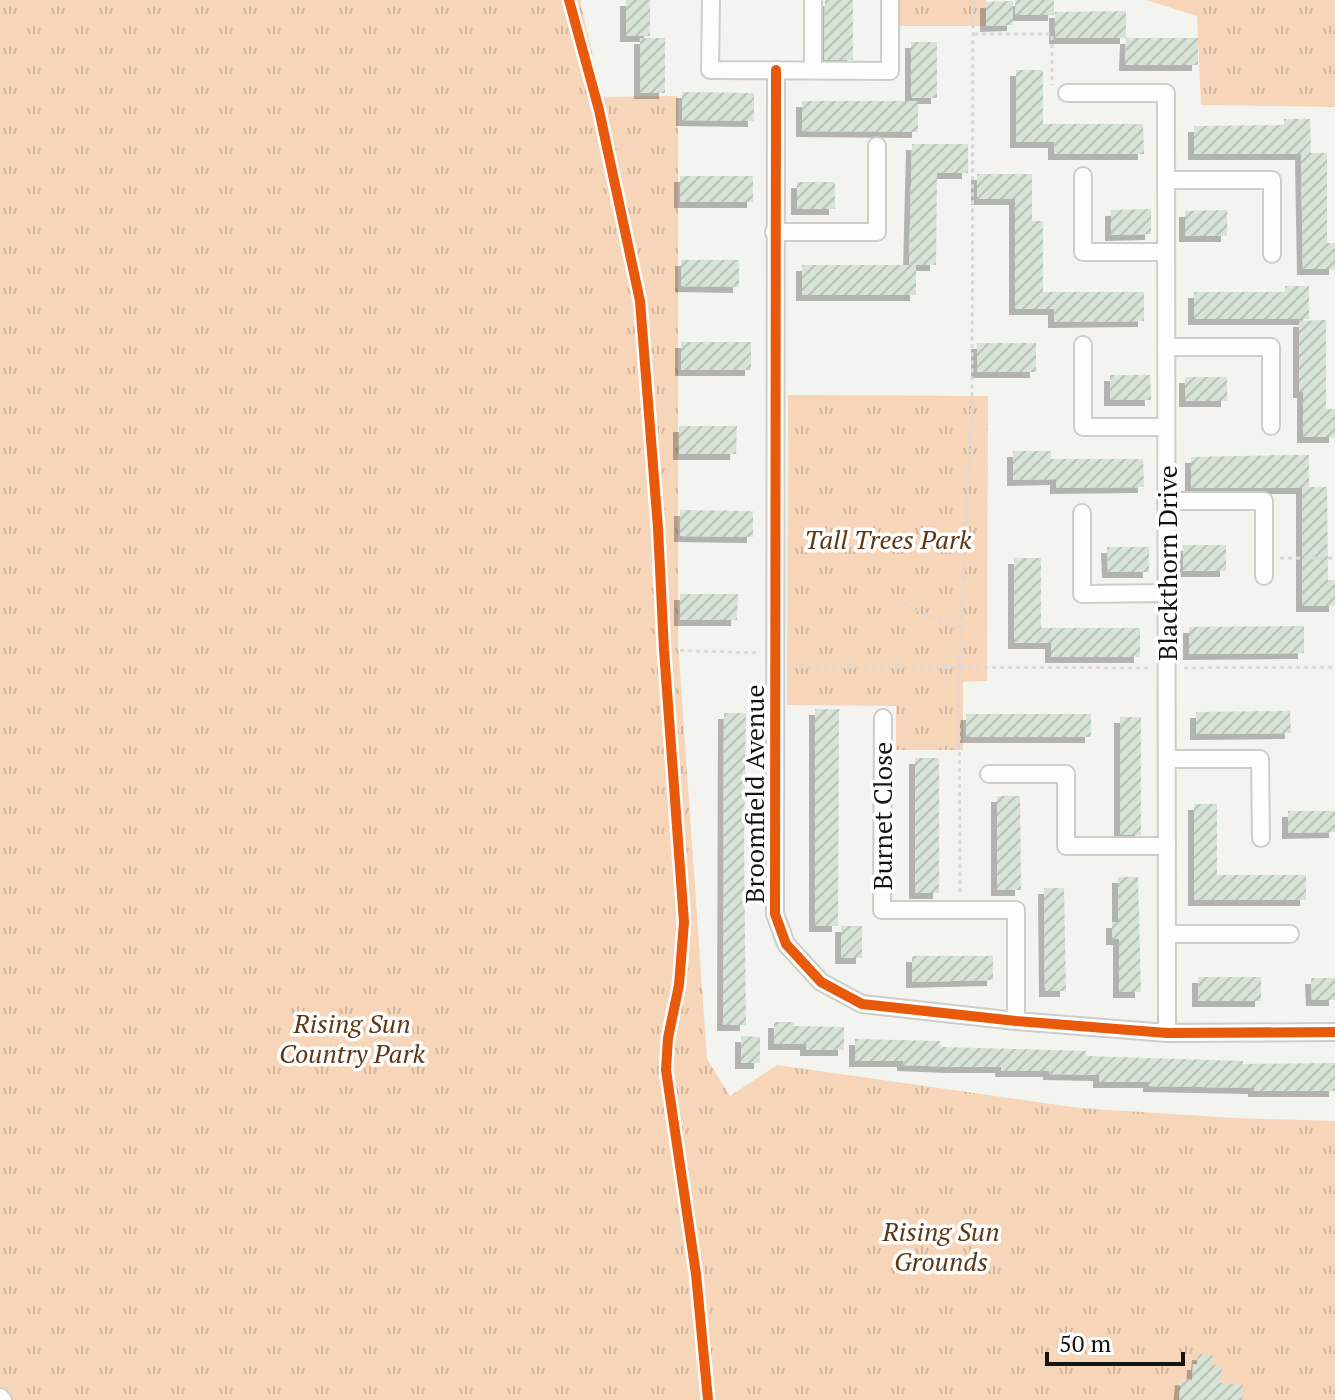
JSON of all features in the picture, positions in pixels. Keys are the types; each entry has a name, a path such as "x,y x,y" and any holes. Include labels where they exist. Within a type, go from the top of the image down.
{"street":[{"path":"711,0 710,70 890,71 890,0"},
{"path":"813,0 813,70"},
{"name":"Broomfield Avenue","path":"776,70 775,914 786,944 821,982 862,1004 1167,1033 1335,1032"},
{"name":"Blackthorn Drive","path":"1067,93 1166,93 1167,1033"},
{"path":"774,232 877,232 877,146"},
{"path":"1083,176 1083,252 1166,252"},
{"path":"1166,180 1272,180 1272,254"},
{"path":"1083,345 1083,427 1166,427"},
{"path":"1166,347 1271,347 1271,426"},
{"path":"1166,501 1264,501 1264,576"},
{"path":"1082,513 1082,594 1167,593"},
{"name":"Burnet Close","path":"883,718 882,910 1016,910 1016,1021"},
{"path":"1167,759 1260,759 1261,838"},
{"path":"989,774 1066,774 1066,846 1167,846"},
{"path":"1167,934 1290,934"}],"path":[{"path":"960,910 959,669 972,396 973,0"},
{"path":"974,34 1052,34 1052,93 1067,93"},
{"path":"1264,558 1335,558"},
{"path":"902,603 961,631"},
{"path":"664,650 777,660 959,669 1335,667"}],"green space":[{"name":"Rising Sun Country Park","path":"0,0 580,0 602,97 678,96 678,644 707,1059 730,1096 777,1065 1079,1108 1335,1121 1335,1400 0,1400"},
{"path":"898,0 986,0 986,26 898,26"},
{"path":"1146,0 1335,0 1335,107 1201,105 1197,16"},
{"name":"Tall Trees Park","path":"788,395 988,396 987,681 963,682 963,750 896,750 896,706 787,705"}],"building":[{"path":"626,0 650,0 650,36 626,36"},
{"path":"825,0 853,0 853,60 824,60"},
{"path":"1015,0 1054,0 1054,15 1015,15"},
{"path":"1013,1 1013,25 986,26 986,2"},
{"path":"1126,11 1126,38 1055,38 1055,12"},
{"path":"640,38 665,38 665,93 640,93"},
{"path":"1126,38 1198,38 1198,65 1125,65"},
{"path":"911,42 937,42 937,98 911,98"},
{"path":"1016,70 1043,70 1043,124 1143,124 1144,154 1054,154 1054,142 1016,142"},
{"path":"682,92 754,93 754,121 682,120"},
{"path":"802,101 918,101 918,132 802,131"},
{"path":"1284,119 1310,119 1311,153 1327,153 1327,243 1335,243 1335,269 1303,269 1301,154 1194,154 1194,126 1284,125"},
{"path":"912,144 968,144 968,173 937,173 936,265 916,265 916,295 802,295 802,265 909,265"},
{"path":"977,174 1032,174 1032,221 1043,221 1043,292 1144,292 1144,321 1054,322 1054,309 1015,309 1015,199 977,199"},
{"path":"680,176 753,176 753,202 680,202"},
{"path":"797,182 835,182 835,209 797,209"},
{"path":"1151,209 1151,234 1111,235 1111,210"},
{"path":"1227,210 1227,236 1185,236 1185,211"},
{"path":"681,260 739,260 739,287 681,286"},
{"path":"1285,286 1309,286 1309,319 1194,319 1194,292 1285,292"},
{"path":"1326,320 1326,409 1335,409 1335,437 1303,437 1303,392 1299,392 1299,321"},
{"path":"681,342 751,342 751,370 681,370"},
{"path":"977,343 1036,343 1036,372 977,372"},
{"path":"1110,375 1150,375 1151,400 1110,400"},
{"path":"1185,377 1227,377 1227,401 1185,401"},
{"path":"679,426 737,426 736,454 679,454"},
{"path":"1013,451 1051,451 1051,459 1143,459 1144,487 1056,488 1056,479 1013,480"},
{"path":"1309,455 1309,487 1327,487 1328,580 1335,580 1335,606 1302,606 1302,488 1191,488 1191,457"},
{"path":"680,510 753,511 753,537 680,536"},
{"path":"1183,545 1226,545 1226,571 1183,571"},
{"path":"1107,547 1149,547 1149,572 1108,572"},
{"path":"1014,558 1041,558 1041,628 1140,628 1140,657 1051,657 1051,643 1014,643"},
{"path":"680,594 738,594 737,620 680,620"},
{"path":"1304,626 1304,653 1189,654 1189,627"},
{"path":"815,709 839,709 838,926 815,926"},
{"path":"1290,711 1291,733 1196,734 1196,712"},
{"path":"724,713 746,713 746,1025 723,1025"},
{"path":"966,714 1091,714 1091,737 966,737"},
{"path":"1120,717 1141,717 1141,835 1120,835"},
{"path":"915,758 939,758 939,893 915,893"},
{"path":"997,796 1020,796 1021,890 997,890"},
{"path":"1194,804 1217,804 1217,875 1306,875 1306,900 1194,900"},
{"path":"1288,811 1335,811 1335,832 1288,833"},
{"path":"1118,877 1138,877 1141,992 1119,992 1119,939 1112,939 1112,922 1118,922"},
{"path":"1044,888 1064,888 1066,991 1045,991"},
{"path":"841,926 862,926 862,958 841,958"},
{"path":"912,956 993,956 993,980 912,982"},
{"path":"1198,977 1261,977 1261,1001 1198,1001"},
{"path":"1311,978 1335,978 1335,1000 1312,1000"},
{"path":"774,1022 794,1022 794,1026 844,1027 844,1050 806,1050 806,1044 774,1044"},
{"path":"741,1036 760,1037 760,1063 741,1063"},
{"path":"855,1039 940,1041 940,1047 1086,1051 1086,1056 1243,1061 1243,1064 1335,1063 1335,1091 1149,1086 1149,1082 1099,1082 1099,1075 1001,1071 1001,1067 903,1065 903,1061 855,1061"},
{"path":"1198,1354 1213,1355 1212,1365 1222,1366 1220,1383 1243,1385 1242,1400 1179,1400 1181,1379 1192,1380 1193,1364 1197,1364"}],"cycle path":[{"path":"569,0 599,110 640,301 684,922 679,985 668,1038 666,1070 696,1274 708,1400"},
{"path":"776,70 775,914 786,944 821,982 862,1004 1167,1033 1335,1032"}],"park label":[{"name":"Rising Sun Grounds","path":"941,1246"}]}
